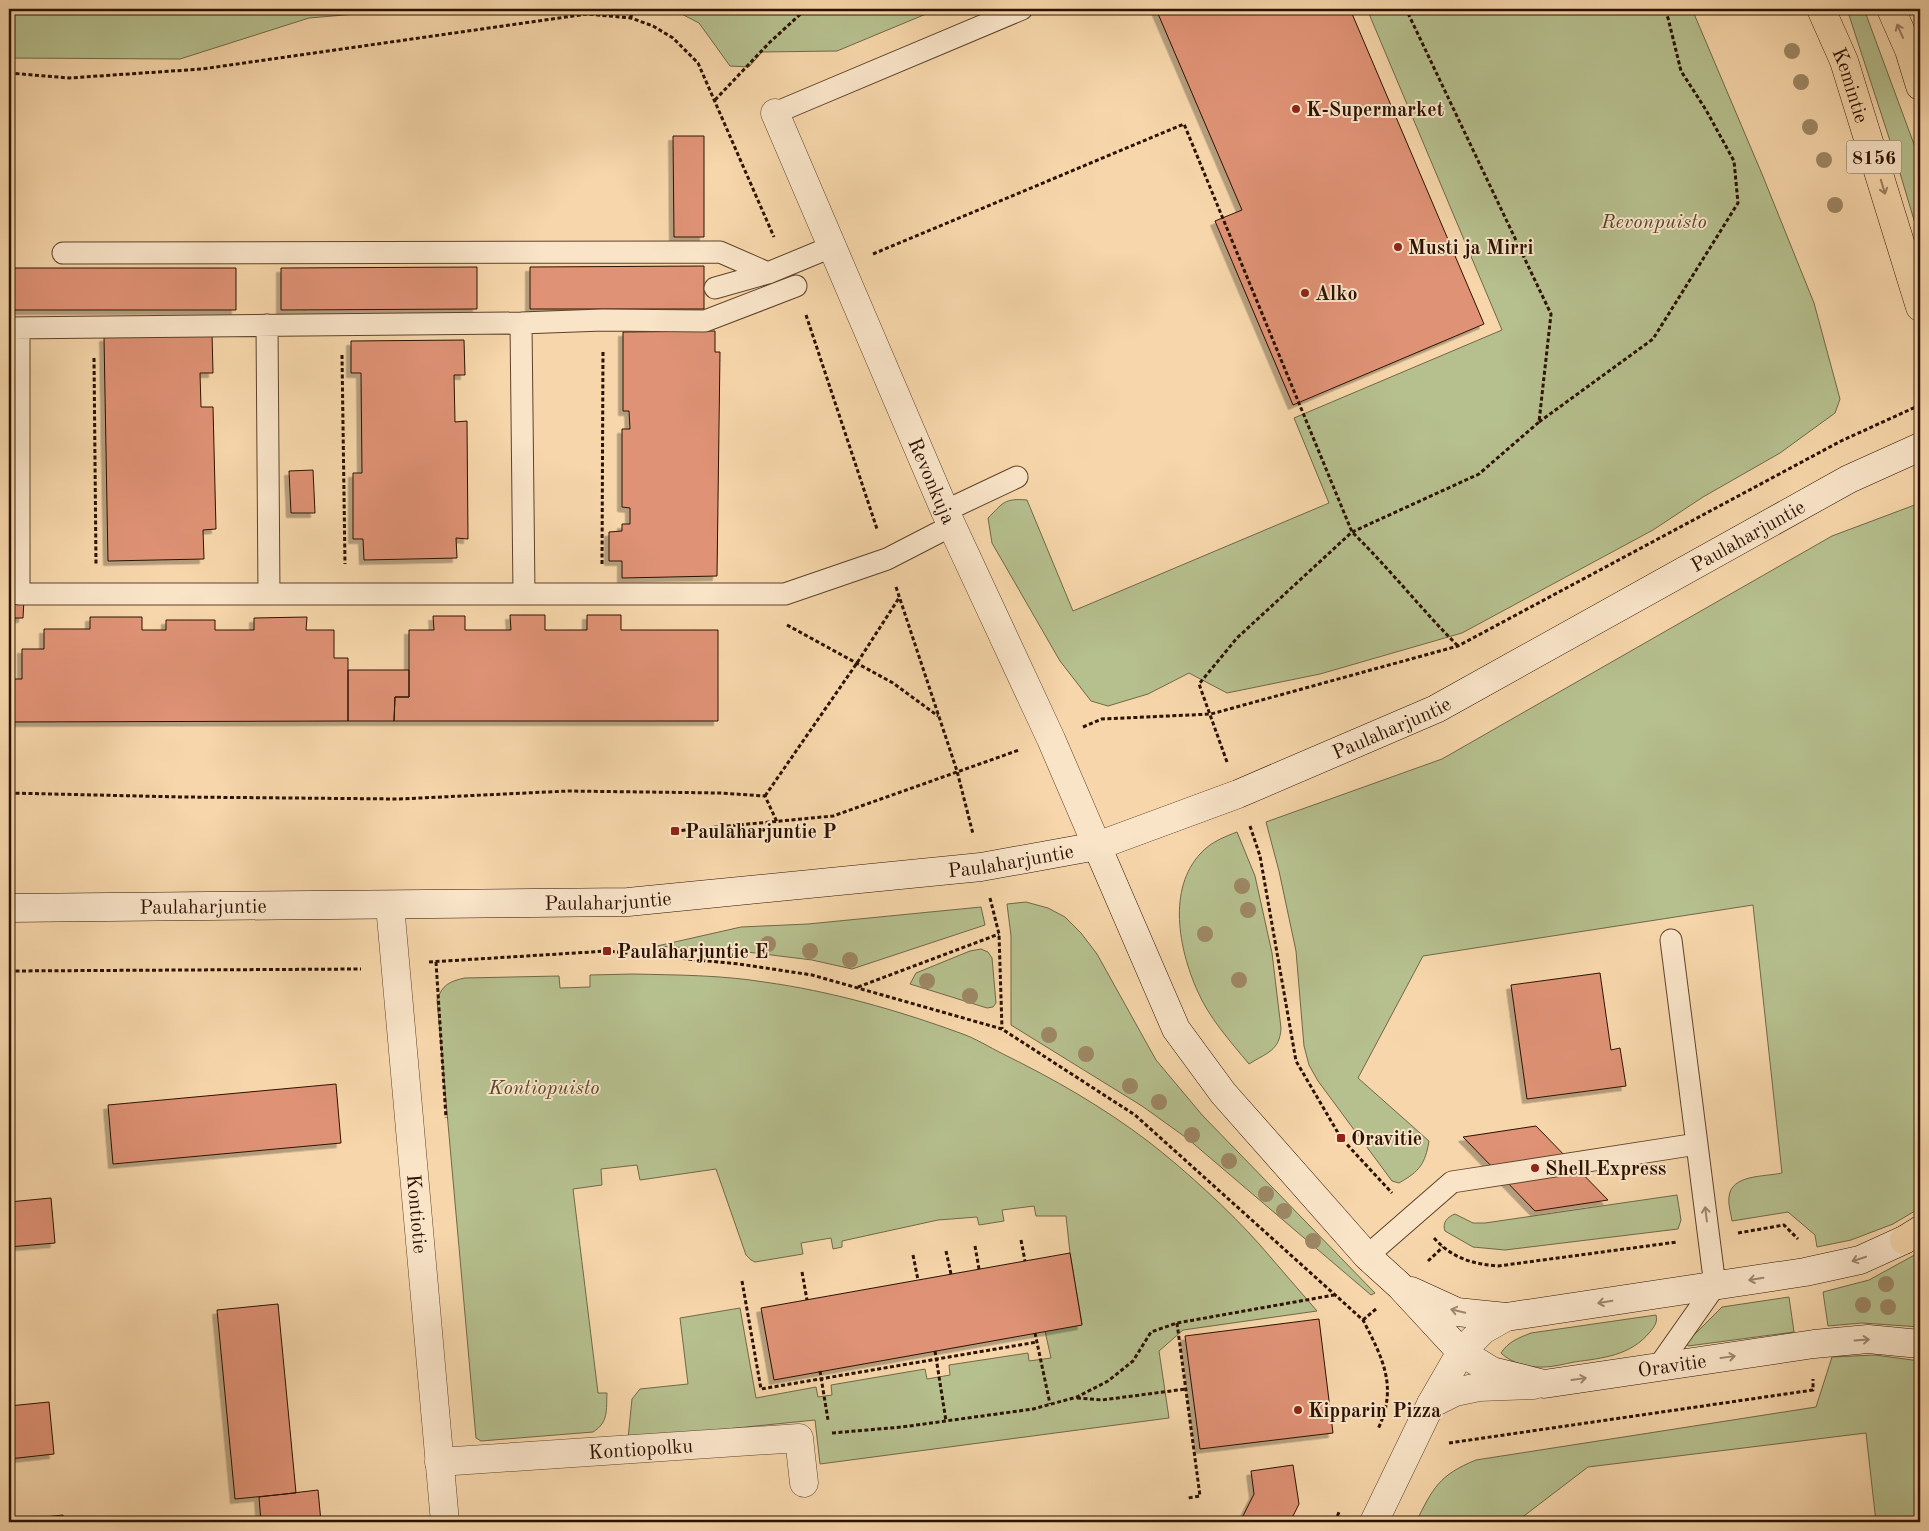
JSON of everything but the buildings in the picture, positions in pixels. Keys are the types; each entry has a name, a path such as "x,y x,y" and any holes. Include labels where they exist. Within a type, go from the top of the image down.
{"main road":[{"name":"Kemintie","path":"1821,9 1844,61 1920,307"},
{"path":"1891,9 1909,50 1920,86"}],"street":[{"name":"Revonkuja","path":"775,113 948,519 1052,739 1097,846"},
{"name":"Paulaharjuntie","path":"9,908 628,902 981,867 1097,846 1238,794 1436,709 1849,479 1920,447"},
{"name":"Oravitie","path":"1097,846 1176,1029 1223,1092 1367,1256 1400,1286 1461,1352 1492,1371 1544,1384 1814,1344 1868,1339 1920,1344"},
{"name":"Kontiotie","path":"390,905 445,1522"},
{"name":"Oravitie","path":"1400,1286 1456,1312 1506,1317 1804,1272 1860,1260 1912,1235"},
{"path":"1374,1522 1431,1404 1461,1352 1483,1330 1506,1317"},
{"path":"1431,1404 1456,1392 1479,1387 1544,1384"},
{"name":"Kontiopolku","path":"439,1462 799,1438"},
{"path":"799,1438 804,1483"}],"lane":[{"path":"775,113 1022,9"},
{"path":"64,253 720,252 768,274"},
{"path":"715,288 836,257"},
{"path":"796,286 705,320 14,328 19,594 785,594 887,558 1017,477"},
{"path":"521,323 524,594"},
{"path":"267,325 269,594"},
{"path":"1658,1367 1715,1286 1671,940"},
{"path":"1367,1256 1452,1182 1697,1144"}],"path":[{"path":"630,18 632,9"},
{"path":"714,100 805,9"},
{"path":"1406,9 1551,314 1538,422"},
{"path":"1664,9 1681,71 1706,110 1734,161 1738,203 1653,339 1538,422 1479,474 1352,532 1237,638 1200,684 1260,856 1296,1061 1341,1138 1443,1248 1460,1259 1478,1264 1498,1266 1709,1238 1784,1225 1799,1240"},
{"path":"9,73 69,78 202,69 587,14 630,18 654,26 673,38 698,63"},
{"path":"836,257 1184,124 1352,532 1378,557 1429,617 1458,646"},
{"path":"602,594 603,320"},
{"path":"342,325 346,594"},
{"path":"94,327 97,594"},
{"path":"675,831 833,816 956,771 1052,739 1102,719 1211,714 1458,646 1841,441 1920,405"},
{"path":"765,796 857,664 900,597"},
{"path":"779,621 893,683 939,716"},
{"path":"9,793 399,799 568,791 720,793 765,796"},
{"path":"765,796 777,822"},
{"path":"857,988 1000,934"},
{"path":"9,970 363,969 607,951 739,964 812,975 1002,1029 1135,1115 1363,1320 1377,1347 1387,1378 1388,1398 1385,1413"},
{"path":"1021,1240 1024,1261"},
{"path":"975,1246 980,1269"},
{"path":"946,1251 951,1274"},
{"path":"913,1255 918,1280"},
{"path":"802,1272 807,1300"},
{"path":"742,1281 760,1389 1037,1342"},
{"path":"799,1438 1033,1409 1077,1398 1108,1381 1133,1361 1152,1332 1177,1323 1334,1295"},
{"path":"1177,1323 1200,1496 1188,1498"},
{"path":"1035,1333 1050,1404"},
{"path":"934,1351 946,1421"},
{"path":"820,1371 831,1433"},
{"path":"1077,1398 1102,1400 1186,1389"},
{"path":"1450,1444 1813,1390"}],"green space":[{"path":"9,9 414,9 309,18 180,59 9,58"},
{"path":"672,9 938,9 837,51 762,52 749,67 730,66 699,23"},
{"name":"Revonpuisto","path":"1367,9 1692,9 1814,303 1840,399 1835,413 1780,453 1703,497 1653,530 1462,633 1320,674 1227,693 1189,673 1148,694 1108,706 1091,701 1060,661 992,543 988,518 1001,505 1013,500 1027,500 1073,611 1329,503 1294,418 1502,330"},
{"path":"1847,9 1864,9 1915,147 1920,166 1920,240 1894,153"},
{"path":"1920,503 1920,1208 1893,1224 1851,1240 1817,1247 1815,1235 1788,1212 1732,1221 1729,1197 1731,1190 1736,1184 1750,1178 1782,1173 1753,905 1423,956 1358,1078 1429,1141 1426,1156 1417,1171 1399,1183 1392,1181 1318,1081 1309,1065 1304,1046 1296,951 1279,871 1266,822 1442,759 1832,536"},
{"path":"1237,832 1255,876 1272,953 1281,1028 1275,1047 1249,1064 1220,1029 1197,990 1185,956 1180,920 1180,901 1190,868 1209,846"},
{"path":"1026,902 1048,908 1065,917 1081,933 1097,954 1156,1060 1203,1116 1375,1293 1371,1295 1188,1139 1142,1106 1011,1025 1011,936 1007,904"},
{"path":"981,907 985,925 852,969 812,960 739,951 657,946 741,927 808,924"},
{"path":"981,949 988,952 992,958 996,1003 993,1007 987,1008 910,984 916,973 970,951"},
{"name":"Kontiopuisto","path":"633,974 731,978 789,986 888,1009 977,1040 1078,1094 1149,1142 1235,1218 1317,1311 1183,1330 1159,1351 1169,1418 820,1464 815,1420 628,1439 632,1399 640,1389 688,1384 680,1318 740,1308 756,1398 816,1387 818,1397 832,1395 831,1385 925,1369 927,1379 950,1375 949,1365 1028,1353 1029,1361 1051,1358 1045,1331 1082,1324 1066,1216 1036,1216 1034,1206 1002,1210 1004,1221 979,1225 977,1217 938,1220 842,1241 842,1247 833,1249 831,1238 801,1243 803,1254 755,1262 746,1255 716,1169 640,1180 637,1165 601,1169 602,1185 573,1189 598,1393 607,1393 604,1420 593,1432 481,1441 476,1438 437,1000 447,984 465,978 559,976 560,988 590,987 590,975"},
{"path":"1677,1195 1681,1220 1678,1229 1505,1250 1473,1247 1445,1231 1444,1228 1446,1221 1455,1214 1473,1223 1485,1223"},
{"path":"1920,1252 1920,1327 1862,1323 1828,1326 1823,1292 1869,1280"},
{"path":"1789,1297 1794,1332 1688,1346 1687,1342 1722,1307"},
{"path":"1656,1315 1654,1326 1642,1340 1615,1355 1555,1366 1538,1367 1526,1366 1515,1362 1501,1353 1514,1341 1531,1333"},
{"path":"1875,1355 1920,1361 1920,1522 1876,1522 1866,1433 1588,1467 1516,1522 1416,1522 1427,1500 1438,1484 1453,1471 1476,1460 1816,1407 1832,1357"}],"place":[{"name":"K-Supermarket","path":"1296,109"},
{"name":"Musti ja Mirri","path":"1398,247"},
{"name":"Alko","path":"1305,293"},
{"name":"Paulaharjuntie P","path":"675,831"},
{"name":"Paulaharjuntie E","path":"607,951"},
{"name":"Oravitie","path":"1341,1138"},
{"name":"Shell Express","path":"1535,1168"},
{"name":"Kipparin Pizza","path":"1298,1410"}]}
